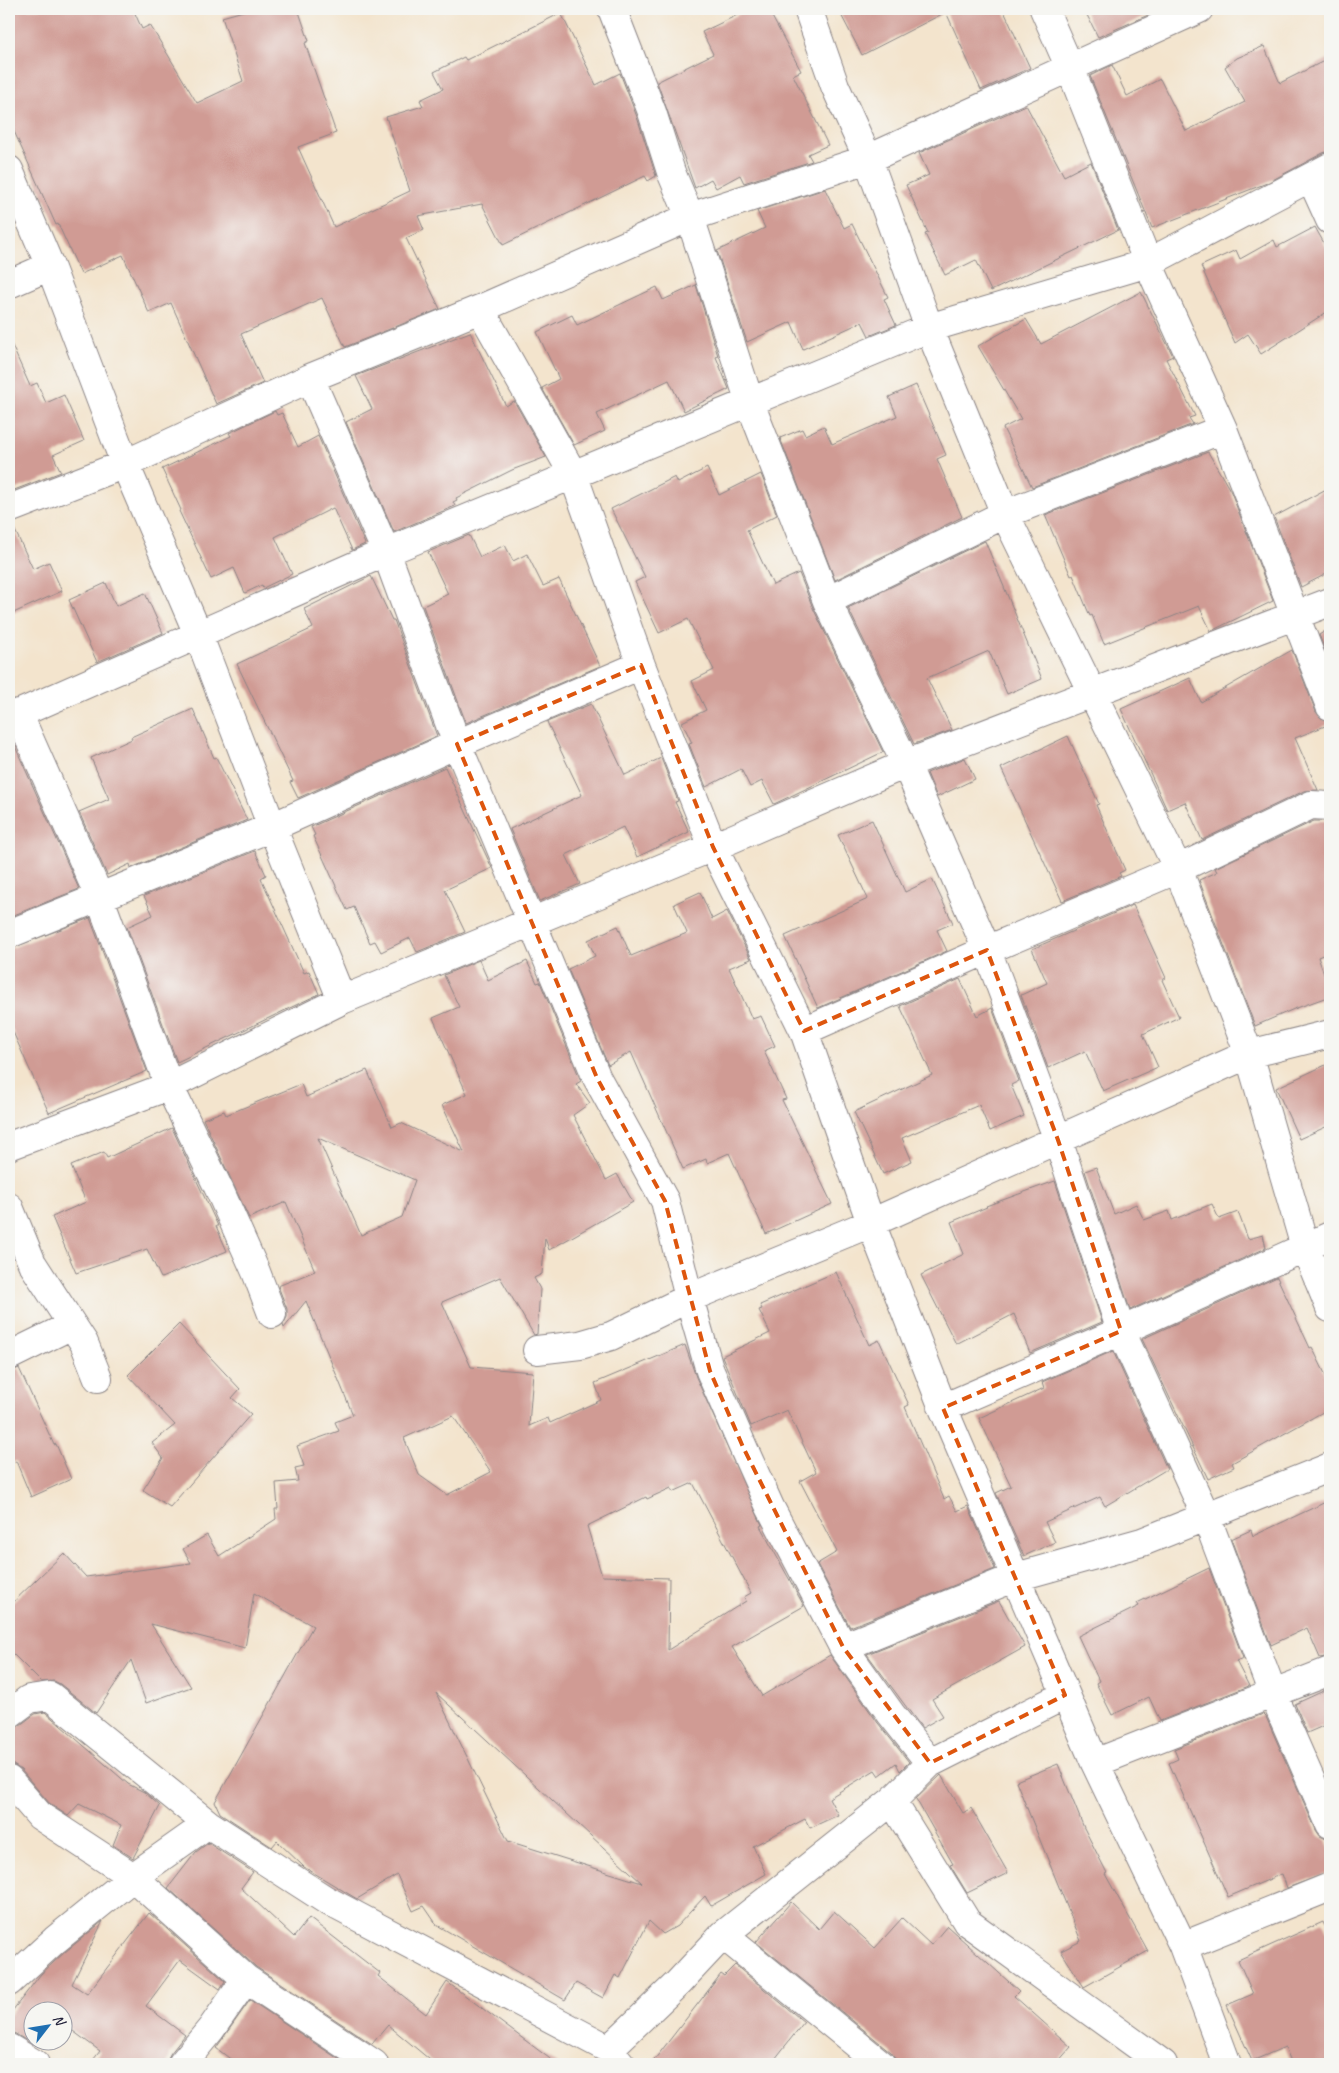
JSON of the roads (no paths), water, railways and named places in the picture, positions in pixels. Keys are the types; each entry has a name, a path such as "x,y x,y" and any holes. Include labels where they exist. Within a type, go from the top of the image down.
{"street":[{"path":"615,9 652,112 671,172 690,217 750,403 827,601 906,764 987,950 1058,1140 1120,1331 1206,1516 1273,1694 1330,1824"},
{"path":"808,9 835,86 868,159 929,328 1005,514 1178,869 1249,1054 1305,1247 1330,1308"},
{"path":"1044,9 1070,68 1148,263 1223,429 1330,706"},
{"path":"9,509 125,464 310,378 480,309 690,217 868,159 1199,9"},
{"path":"9,170 50,266 125,464 198,634 272,827 342,1000"},
{"path":"272,1314 256,1272 219,1189 169,1086 99,896 13,715 386,552 929,328 1148,263 1321,173 1330,220"},
{"path":"9,284 50,266"},
{"path":"480,309 573,474 641,665 713,847 804,1031 871,1224 944,1408 1095,1763 1183,1946 1227,2064"},
{"path":"310,378 386,552 457,744 530,923 597,1078 665,1201 689,1298 710,1370 742,1447 770,1507 843,1647 891,1714 930,1763"},
{"path":"827,601 1005,514 1223,429"},
{"path":"9,1146 169,1086 342,1000 713,847 906,764 1330,602"},
{"path":"9,934 272,827 457,744 641,665"},
{"path":"804,1031 987,950 1178,869 1311,805 1330,806"},
{"path":"537,1350 580,1344 611,1336 689,1298 871,1224 1249,1054 1330,1034"},
{"path":"9,1207 32,1263 84,1343 98,1378"},
{"path":"944,1408 1330,1236"},
{"path":"9,1356 72,1325"},
{"path":"843,1647 1016,1577 1142,1542 1330,1467"},
{"path":"1095,1763 1330,1671"},
{"path":"9,1714 29,1699 50,1696 208,1824 326,1900 615,2056 678,1982 723,1936 892,1801 930,1763 1065,1695"},
{"path":"9,1780 40,1816 133,1877 246,1979 374,2064"},
{"path":"892,1801 967,1922 1163,2064"},
{"path":"9,1982 55,1940 133,1877 208,1824"},
{"path":"1183,1946 1330,1887"},
{"path":"723,1936 880,2064"},
{"path":"182,2064 211,2029 246,1979"},
{"path":"9,2048 35,2064"}]}
